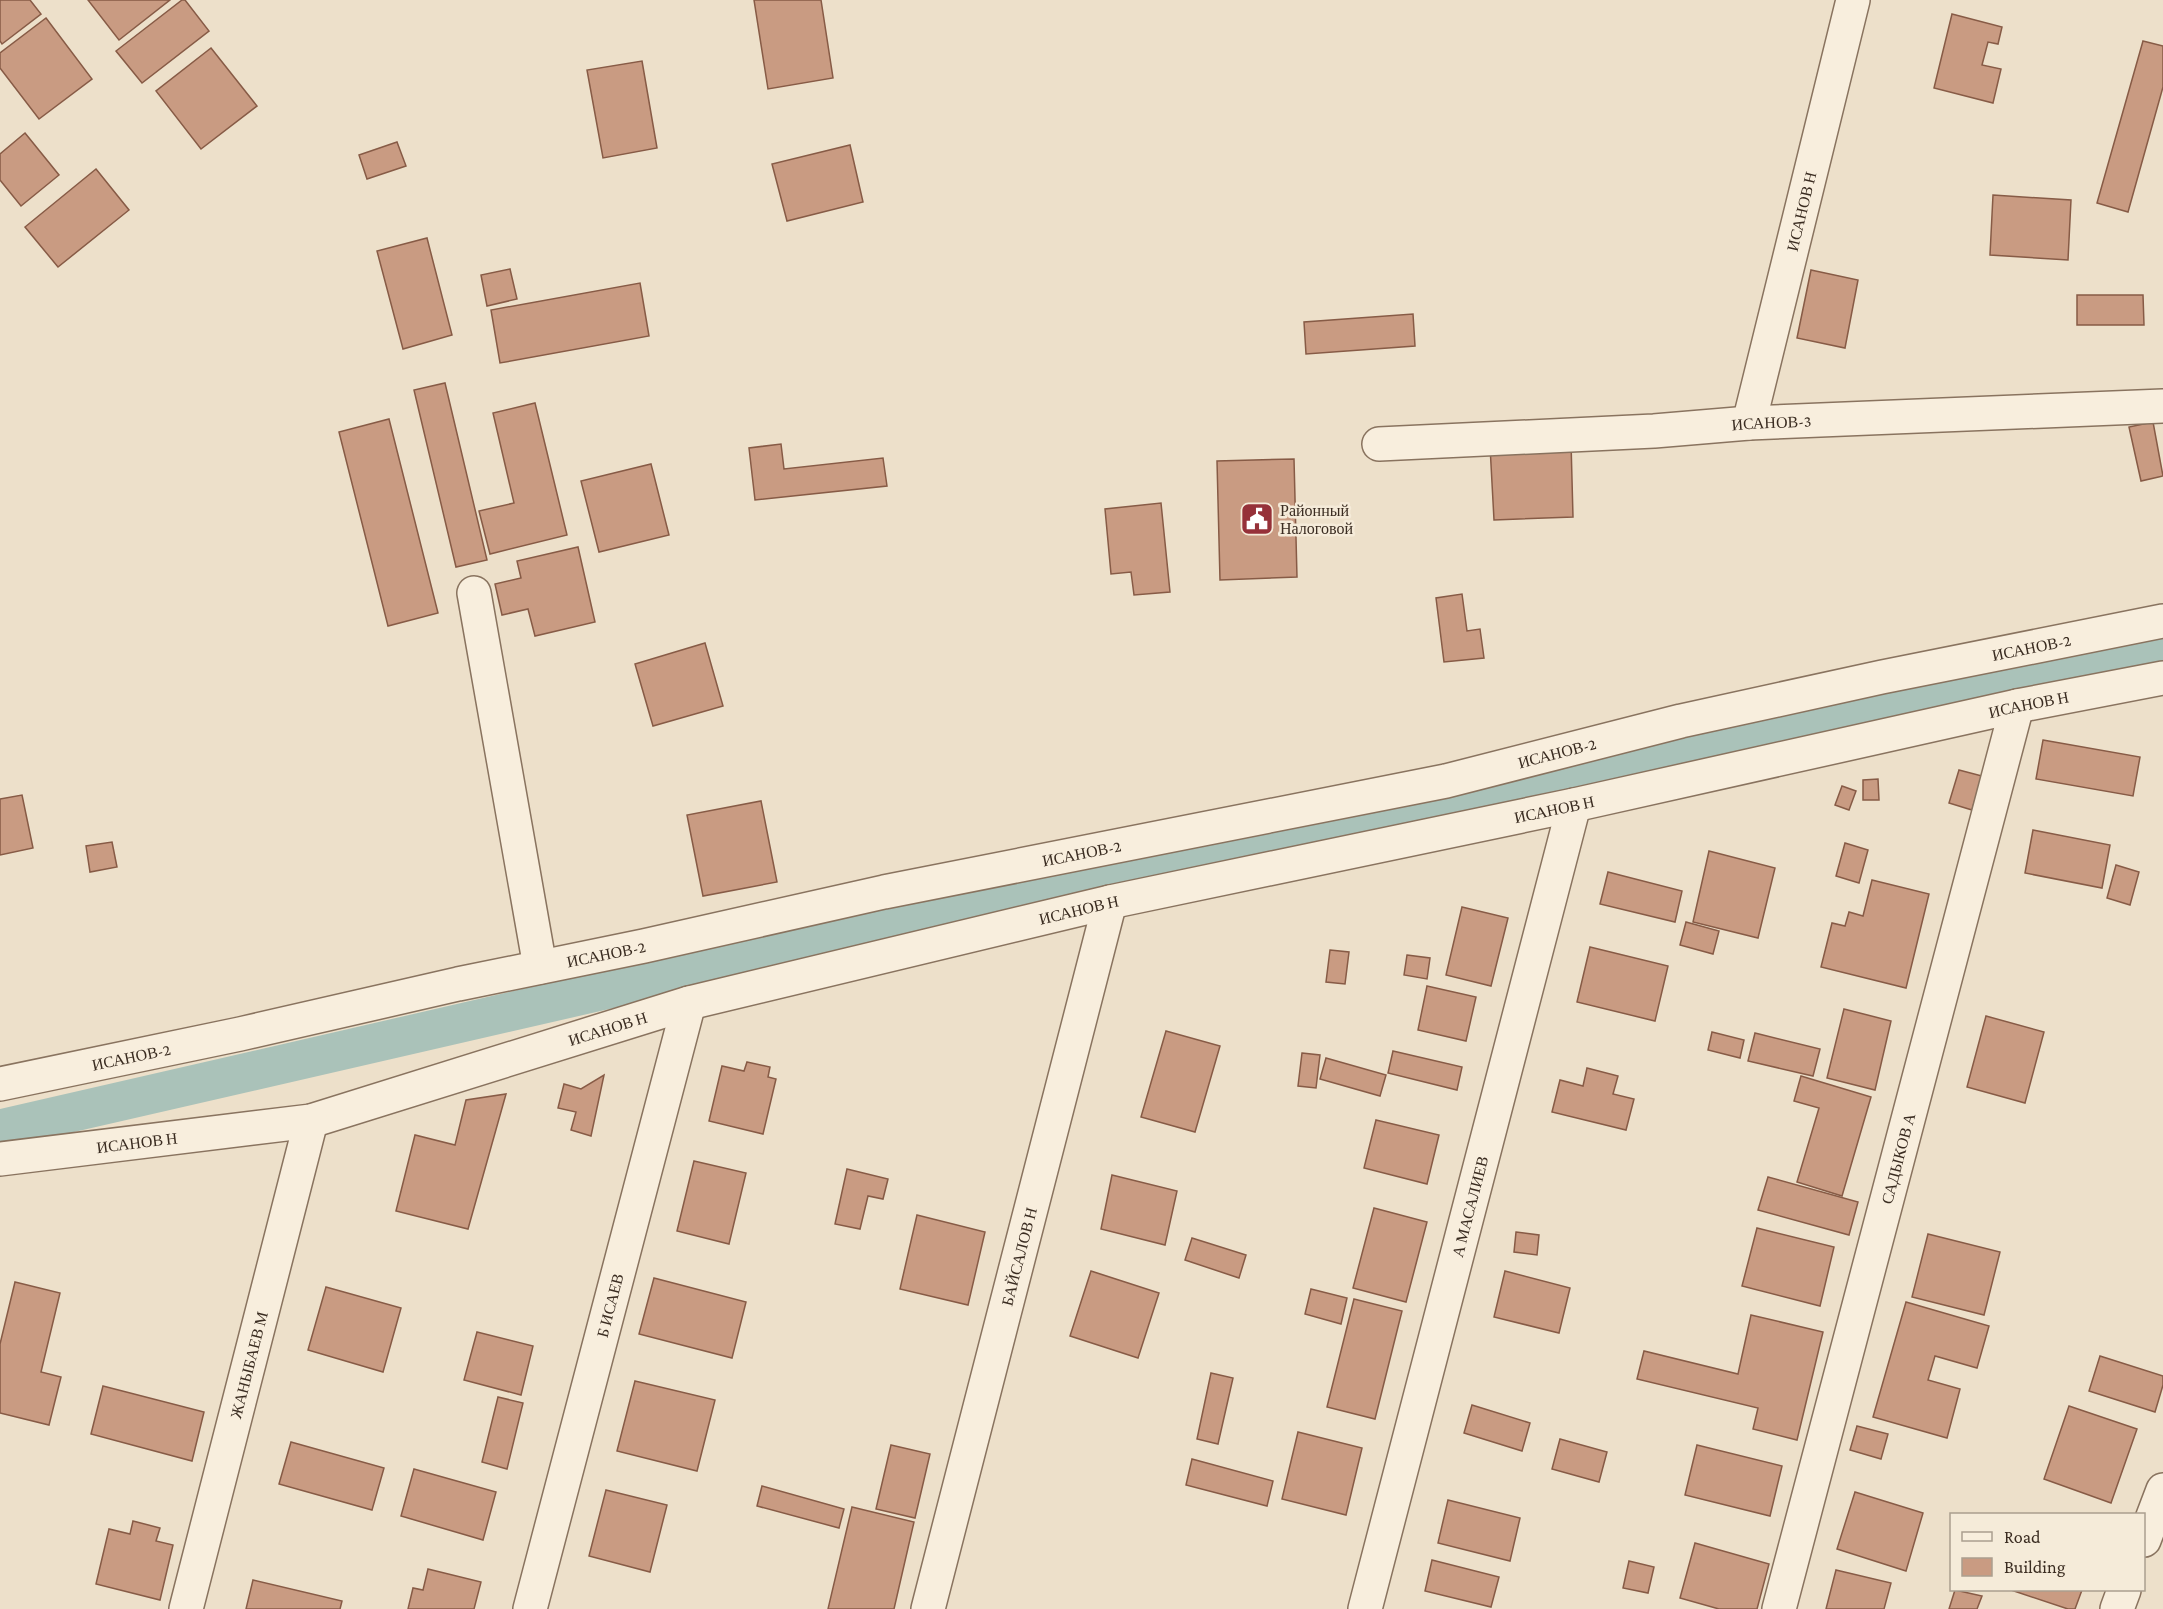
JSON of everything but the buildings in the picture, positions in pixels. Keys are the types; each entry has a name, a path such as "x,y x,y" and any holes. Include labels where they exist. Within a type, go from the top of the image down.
{"street":[{"name":"ИСАНОВ Н","path":"1749,423 1853,0"},
{"name":"ИСАНОВ-3","path":"1379,444 1654,431 1749,423 2163,406"},
{"path":"474,593 540,967"},
{"name":"ИСАНОВ-2","path":"0,1084 240,1034 884,892 1446,781 1681,721 1882,677 2163,621"},
{"name":"ИСАНОВ Н","path":"0,1159 311,1121 689,1003 1110,902 1574,805 2017,706 2163,678"},
{"name":"САДЫКОВ А","path":"1779,1609 2017,706"},
{"name":"А МАСАЛИЕВ","path":"1365,1609 1574,805"},
{"name":"БАЙСАЛОВ Н","path":"928,1609 1110,902"},
{"name":"Б ИСАЕВ","path":"530,1609 689,1003"},
{"name":"ЖАНЫБАЕВ М","path":"186,1609 311,1121"},
{"path":"2145,1537 2163,1490"},
{"path":"2117,1609 2124,1591"}],"waterway":[{"path":"0,1129 779,950 1451,800 2163,654"}],"place":[{"name":"Районный Налоговой","path":"1257,519"}]}
